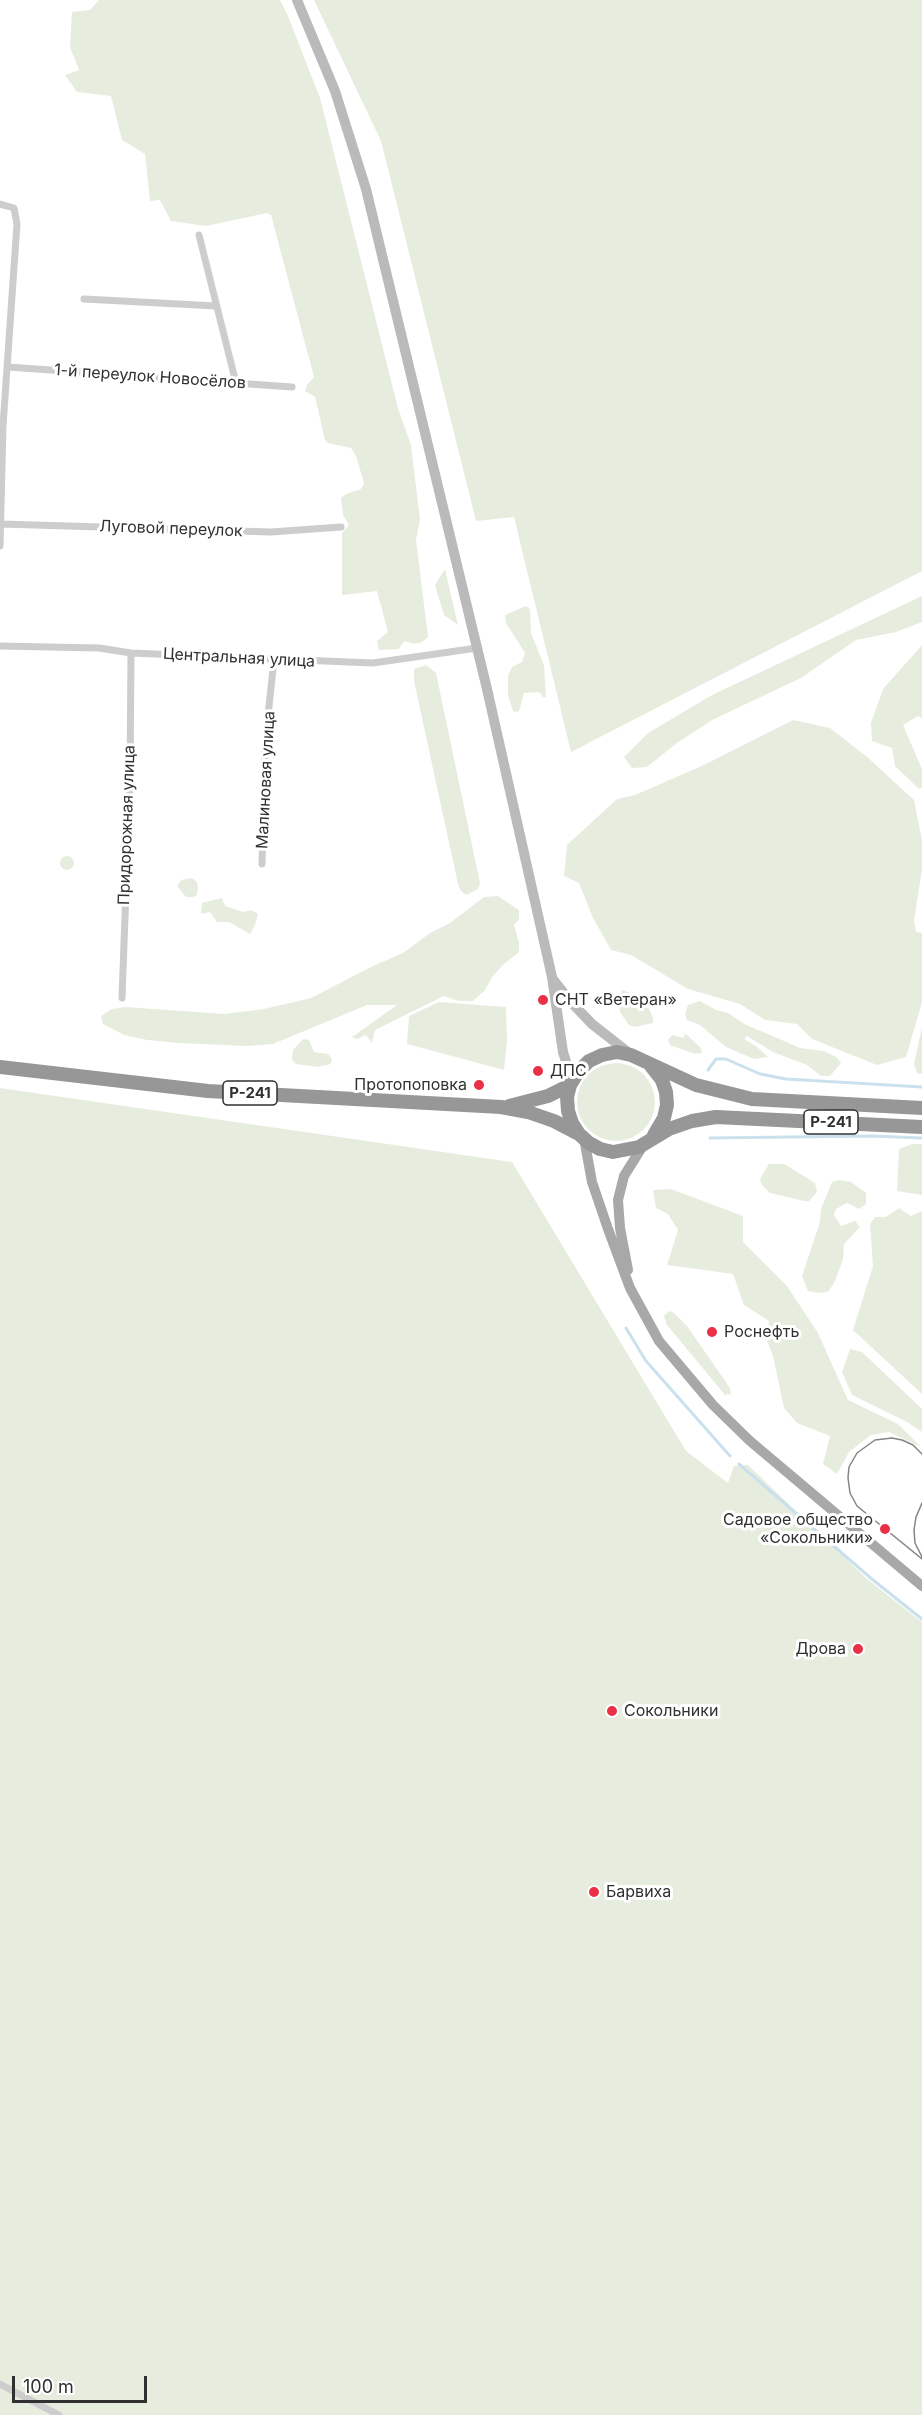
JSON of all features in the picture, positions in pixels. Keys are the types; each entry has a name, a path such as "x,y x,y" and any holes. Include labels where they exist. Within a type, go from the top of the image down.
{"highway":[{"name":"Р-241","path":"501,1107 541,1098 571,1083 588,1061 617,1052 631,1054 696,1085 752,1099 922,1108"},
{"path":"645,1061 655,1069 666,1092 664,1118 647,1142"},
{"name":"Р-241","path":"0,1066 208,1091 501,1107 546,1118 581,1136 600,1149 613,1152 627,1151 669,1129 692,1121 716,1117 922,1127"},
{"path":"571,1083 567,1097 568,1110 572,1123 581,1136"}],"main road":[{"path":"297,0 335,91 366,189 477,648 552,977 563,1052 571,1083"},
{"path":"552,977 592,1024 631,1054"},
{"path":"581,1136 592,1182 630,1288 659,1341 713,1405 750,1441 922,1586"},
{"path":"630,1288 626,1250 620,1228 618,1200 624,1176 647,1142"}],"street":[{"path":"0,204 14,208 17,224 3,426 0,546"},
{"path":"199,235 236,383"},
{"path":"84,299 216,306"},
{"name":"1-й переулок Новосёлов","path":"8,367 292,387"},
{"name":"Луговой переулок","path":"1,524 271,532 341,527"},
{"name":"Центральная улица","path":"0,646 99,648 131,653 373,663 477,648"},
{"name":"Придорожная улица","path":"122,998 130,781 131,653"},
{"name":"Малиновая улица","path":"262,864 265,743 274,660"},
{"path":"0,2384 59,2415"}],"green space":[{"path":"99,0 280,0 320,98 398,408 411,445 420,520 416,540 428,637 422,642 414,644 404,641 399,649 379,650 377,641 388,632 377,591 342,595 342,533 349,525 343,515 341,498 361,489 364,483 356,456 351,448 328,443 325,440 315,397 305,391 314,377 271,215 267,213 206,226 171,221 160,200 150,201 145,154 122,140 111,96 77,92 65,75 79,70 70,47 72,12 90,10"},
{"path":"314,0 922,0 922,571 571,752 514,517 476,521 381,141"},
{"path":"445,569 458,625 444,615 435,585"},
{"path":"922,596 922,622 896,632 856,640 801,678 712,720 677,743 647,767 632,768 624,757 648,733 712,695"},
{"path":"526,606 530,609 531,633 544,665 546,697 539,692 524,693 518,712 513,711 508,695 508,676 512,667 522,662 525,653 506,623 505,615"},
{"path":"922,645 922,719 918,716 903,725 922,769 922,787 919,789 895,766 892,748 872,741 871,723 883,689"},
{"path":"426,665 436,673 480,883 478,889 466,895 458,884 414,681 414,669"},
{"path":"793,720 830,728 866,756 914,800 922,840 922,869 914,921 916,932 922,933 922,1002 906,1057 877,1065 812,1039 797,1024 765,1020 740,1004 688,989 631,955 611,950 593,918 579,883 564,876 567,845 617,799 635,795 704,765"},
{"path":"64,856 70,856 74,863 70,870 64,870 60,866 60,860"},
{"path":"192,878 197,882 197,895 186,897 177,886 181,880"},
{"path":"498,896 519,910 519,919 514,925 519,952 504,964 492,977 485,990 473,1001 458,1001 444,996 375,1030 372,1043 366,1035 357,1039 352,1037 397,1005 367,1005 273,1044 247,1046 147,1040 124,1035 103,1024 101,1016 112,1009 126,1007 224,1014 264,1009 311,998 403,953 430,933 450,923 484,897"},
{"path":"222,898 225,906 243,912 251,910 258,914 250,934 229,922 217,922 210,912 201,914 202,903"},
{"path":"623,990 638,997 649,1009 653,1023 635,1027 629,1025 620,1012 619,994"},
{"path":"700,1001 716,1010 728,1013 746,1025 800,1048 824,1051 836,1057 841,1063 830,1076 821,1076 807,1065 773,1052 747,1036 744,1039 768,1057 754,1059 726,1047 700,1025 687,1020 685,1014 688,1005"},
{"path":"439,1002 506,1007 507,1041 504,1070 407,1044 409,1016"},
{"path":"922,1027 922,1074 917,1073 914,1064"},
{"path":"685,1033 701,1048 702,1053 695,1054 670,1045 668,1040 672,1035 684,1038"},
{"path":"303,1039 309,1040 314,1052 328,1054 332,1059 331,1064 318,1067 296,1064 292,1060 293,1050"},
{"path":"616,1063 631,1066 643,1075 652,1087 655,1102 652,1117 643,1129 631,1138 616,1141 601,1138 589,1129 580,1117 577,1102 580,1087 589,1075 601,1066"},
{"path":"0,1088 512,1162 686,1451 728,1483 734,1466 748,1465 867,1579 922,1622 922,2415 0,2415"},
{"path":"912,1144 922,1144 922,1195 897,1191 899,1149"},
{"path":"769,1164 784,1164 791,1168 815,1183 817,1192 809,1201 770,1193 762,1185 760,1179"},
{"path":"839,1180 851,1182 866,1193 866,1204 859,1209 847,1203 836,1209 834,1215 841,1226 855,1221 860,1227 844,1244 843,1259 835,1281 828,1292 808,1291 802,1276 820,1222 821,1209 832,1182"},
{"path":"671,1189 743,1216 743,1242 787,1286 818,1333 848,1400 898,1424 921,1447 889,1432 871,1435 849,1452 837,1474 823,1464 830,1436 797,1423 784,1408 773,1356 767,1341 769,1321 744,1305 733,1274 667,1265 678,1230 668,1214 656,1208 653,1190"},
{"path":"899,1208 911,1216 922,1211 922,1394 853,1330 873,1266 870,1224 875,1217 886,1217"},
{"path":"669,1311 687,1326 730,1388 731,1394 725,1395 667,1325 664,1316"},
{"path":"850,1349 862,1352 922,1409 922,1432 907,1422 852,1395 842,1372"}],"waterway":[{"path":"708,1070 716,1059 726,1059 760,1074 786,1079 922,1087"},
{"path":"710,1138 872,1136 922,1138"},
{"path":"626,1328 646,1361 730,1456"},
{"path":"739,1464 873,1580 922,1619"}],"tram line":[{"path":"922,1454 913,1445 902,1440 892,1438 875,1440 857,1453 849,1467 848,1478 850,1493 857,1506 922,1559"},
{"path":"922,1503 914,1530 915,1543 922,1557"}],"place":[{"name":"СНТ «Ветеран»","path":"543,1000"},
{"name":"ДПС","path":"538,1071"},
{"name":"Протопоповка","path":"479,1085"},
{"name":"Роснефть","path":"712,1332"},
{"name":"Садовое общество «Сокольники»","path":"885,1529"},
{"name":"Дрова","path":"858,1649"},
{"name":"Сокольники","path":"612,1711"},
{"name":"Барвиха","path":"594,1892"}]}
